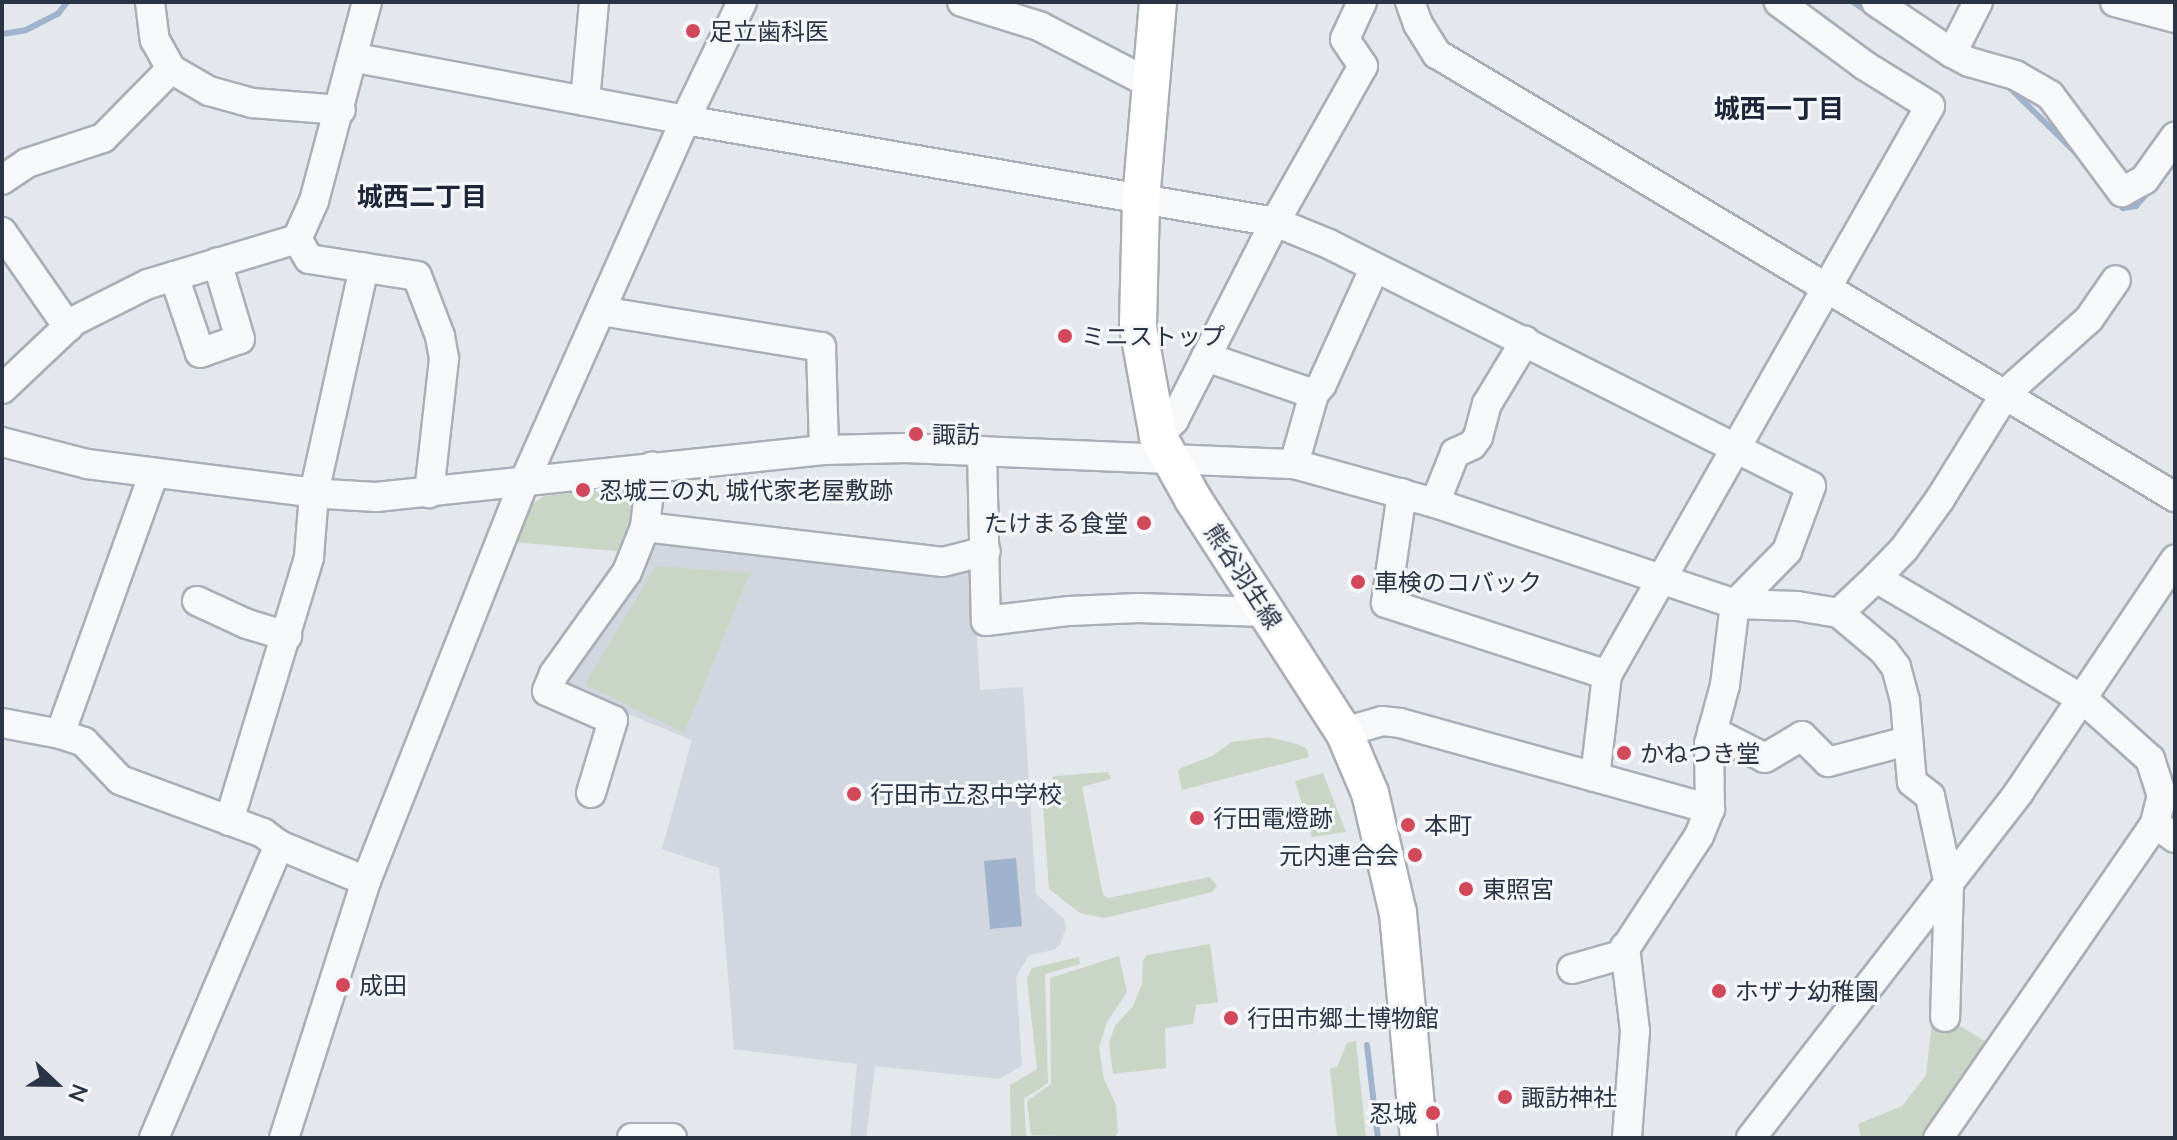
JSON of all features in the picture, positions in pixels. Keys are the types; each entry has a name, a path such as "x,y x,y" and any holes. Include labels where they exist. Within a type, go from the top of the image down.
{"main road":[{"name":"熊谷羽生線","path":"1158,2 1141,201 1138,327 1164,448 1344,732 1370,793 1398,913 1419,1138"}],"street":[{"path":"150,2 155,40 171,69 209,91 252,103 341,110"},
{"path":"2,389 68,327 148,284 297,239 314,201 341,110 367,2"},
{"path":"585,101 594,2"},
{"path":"284,1138 366,881 525,480 685,120 742,2"},
{"path":"962,2 1039,26 1153,85"},
{"path":"1164,448 1174,420 1275,222 1363,66 1345,39 1362,2"},
{"path":"1410,2 1418,24 1437,54 2175,497"},
{"path":"1595,777 1607,675 1930,106 1864,65 1779,2"},
{"path":"1876,2 1952,53 1969,62 2015,75 2050,95 2122,192 2145,179 2175,137"},
{"path":"1952,53 1978,2"},
{"path":"2115,2 2175,18"},
{"path":"353,57 685,120 1275,222 1375,267 1811,486 1787,551 1735,604 1725,685 1709,744 1710,809 1699,836 1621,955 1572,969"},
{"path":"2,180 27,163 103,138 171,69"},
{"path":"2,232 68,327"},
{"path":"297,239 309,259 417,276 440,336 444,359 429,493"},
{"path":"174,276 200,353 240,339 217,262"},
{"path":"229,821 309,557 314,493 364,267"},
{"path":"1294,464 1314,394 1322,384 1375,267"},
{"path":"1839,613 1904,549 1940,499 2006,393 2089,319 2116,280"},
{"path":"601,311 821,347 824,450"},
{"path":"1435,503 1455,453 1472,445 1478,437 1487,404 1525,341"},
{"path":"1206,357 1314,394"},
{"path":"2,442 87,464 314,493 376,497 824,450 1164,448 1294,464 1402,493 1735,604 1797,606 1839,613 1884,651 1896,667 1905,701 1912,782 1930,796 1949,885 1945,1017"},
{"path":"982,451 986,621 1069,611 1138,608 1267,612"},
{"path":"591,793 613,720 547,691 554,674 627,572 645,527 652,466"},
{"path":"60,734 154,473"},
{"path":"1402,493 1386,603 1607,675"},
{"path":"645,527 943,562 986,551"},
{"path":"1751,1138 1949,885 2084,700 2175,560"},
{"path":"1876,578 2084,700 2150,759 2168,793 2165,831 1938,1138"},
{"path":"197,601 236,620 287,636"},
{"path":"1344,732 1382,721 1400,723 1710,809"},
{"path":"2,723 84,742 120,780 263,833 279,845 366,881"},
{"path":"1712,731 1765,758 1802,736 1828,762 1907,741"},
{"path":"154,1138 279,845"},
{"path":"1625,947 1635,1031 1627,1138"},
{"path":"632,1138 672,1138"}],"shaded area":[{"name":"行田市立忍中学校","path":"647,536 973,568 980,690 1023,687 1036,894 1064,919 1066,927 1060,945 1054,950 1029,955 1016,977 1022,1066 999,1079 875,1066 866,1138 850,1138 857,1064 734,1049 719,868 662,849 692,740 557,685"}],"green space":[{"path":"640,485 626,552 513,542 527,508 544,496"},
{"path":"656,566 750,573 684,733 585,684"},
{"path":"1269,737 1306,748 1309,757 1182,790 1178,771 1181,768 1212,756 1232,742"},
{"path":"1108,772 1111,779 1082,787 1103,895 1108,898 1210,877 1217,886 1212,892 1105,918 1080,913 1049,889 1042,792 1054,776"},
{"path":"1323,773 1346,832 1312,837 1295,781"},
{"path":"1210,944 1218,1002 1196,1005 1193,1024 1165,1028 1166,1068 1113,1074 1109,1043 1115,1026 1133,1006 1142,984 1143,960 1147,955"},
{"path":"1119,956 1127,992 1107,1022 1099,1047 1104,1079 1116,1105 1118,1133 1113,1138 1031,1135 1027,1101 1051,1084 1050,978"},
{"path":"1079,957 1080,964 1045,974 1048,1083 1024,1099 1026,1138 1011,1138 1010,1085 1037,1069 1027,978 1032,968"},
{"path":"1933,1014 1945,1017 1985,1041 1986,1050 1939,1120 1919,1138 1861,1138 1858,1124 1902,1106 1926,1075"},
{"path":"1356,1041 1366,1138 1337,1138 1330,1068 1337,1067 1347,1043"}],"water":[{"path":"1016,858 1022,926 990,929 984,861"}],"waterway":[{"path":"2,34 26,30 58,14 67,2"},
{"path":"1853,2 1870,13"},
{"path":"2006,84 2081,158"},
{"path":"2166,173 2175,162"},
{"path":"2116,200 2123,208 2136,206 2150,190"},
{"path":"1367,1045 1378,1138"}],"place":[{"name":"足立歯科医","path":"693,31"},
{"name":"ミニストップ","path":"1065,336"},
{"name":"諏訪","path":"916,434"},
{"name":"忍城三の丸 城代家老屋敷跡","path":"583,490"},
{"name":"たけまる食堂","path":"1144,523"},
{"name":"車検のコバック","path":"1358,582"},
{"name":"かねつき堂","path":"1624,753"},
{"name":"行田市立忍中学校","path":"854,794"},
{"name":"行田電燈跡","path":"1197,818"},
{"name":"本町","path":"1408,825"},
{"name":"元内連合会","path":"1415,855"},
{"name":"東照宮","path":"1466,889"},
{"name":"成田","path":"343,985"},
{"name":"ホザナ幼稚園","path":"1719,991"},
{"name":"行田市郷土博物館","path":"1231,1018"},
{"name":"諏訪神社","path":"1505,1097"},
{"name":"忍城","path":"1433,1113"}],"district":[{"name":"城西一丁目","path":"1779,109"},
{"name":"城西二丁目","path":"422,197"}]}
